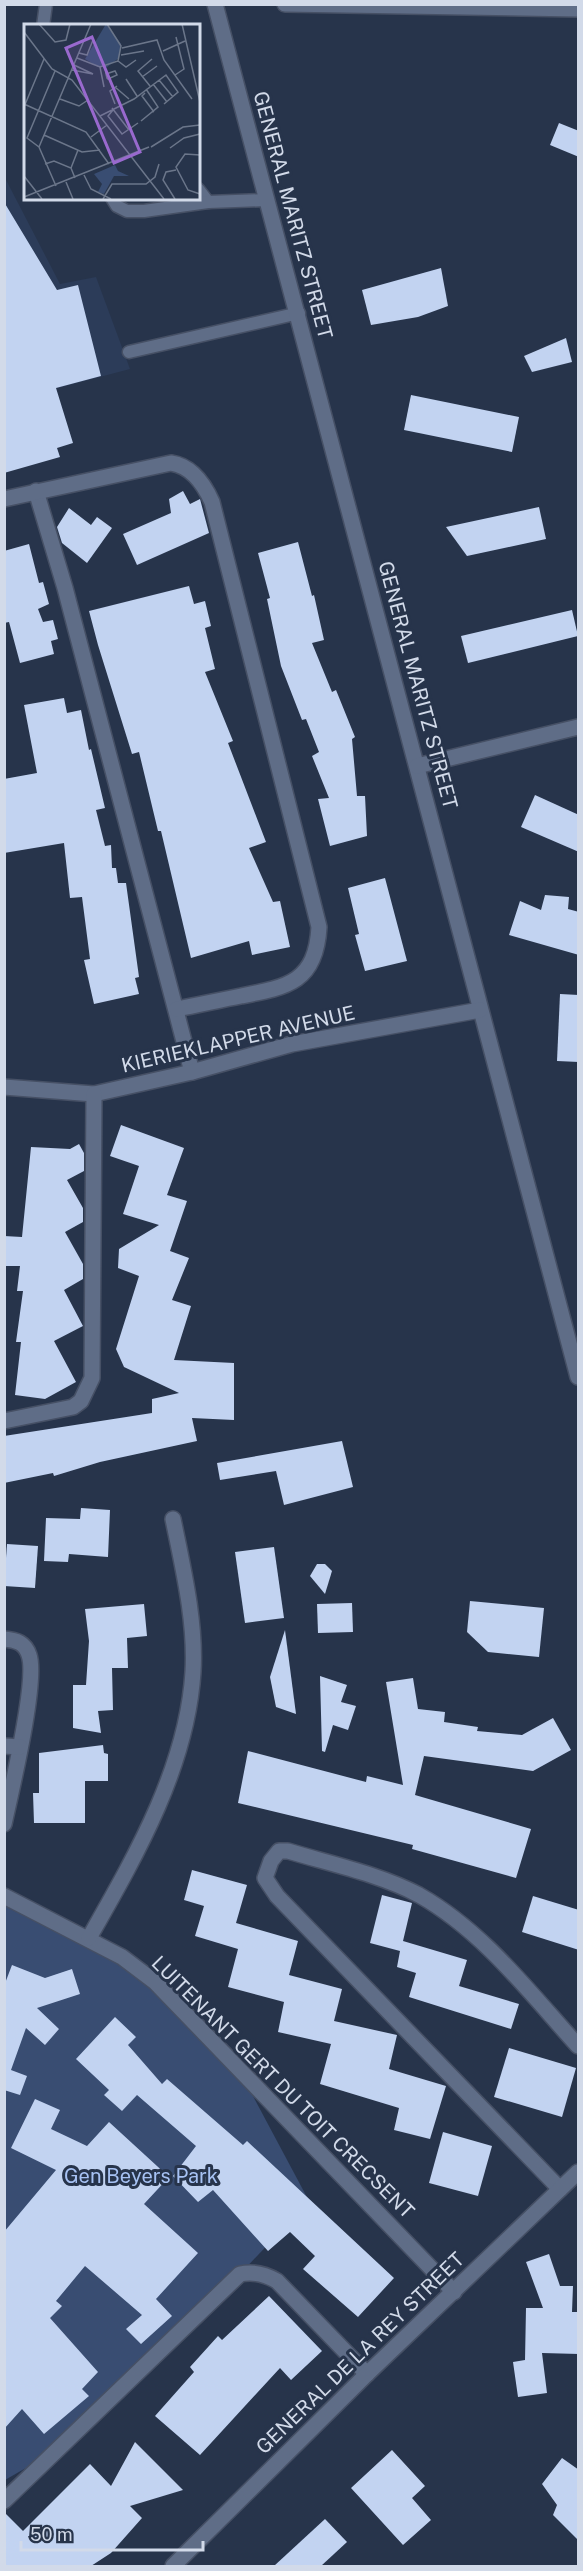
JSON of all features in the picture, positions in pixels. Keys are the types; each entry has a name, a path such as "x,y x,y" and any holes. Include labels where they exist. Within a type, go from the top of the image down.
{"street":[{"name":"GENERAL MARITZ STREET","path":"215,4 266,200 299,313 480,1010 579,1377"},
{"path":"285,4 579,9"},
{"path":"4,499 171,463 186,467 198,478 212,502 319,927 316,953 306,970 282,988 177,1009"},
{"path":"36,491 65,588 192,1072"},
{"path":"417,766 579,727"},
{"name":"KIERIEKLAPPER AVENUE","path":"4,1087 94,1094 192,1072 292,1044 480,1010"},
{"path":"4,1421 73,1407 81,1401 92,1378 94,1094"},
{"path":"89,1938 130,1865 164,1788 184,1733 193,1670 185,1580 173,1519"},
{"path":"4,1639 19,1641 24,1645 32,1665 12,1746 4,1824"},
{"path":"560,2189 277,1896 266,1878 274,1856 279,1851 288,1851 378,1879 429,1902 485,1945 579,2046"},
{"name":"LUITENANT GERT DU TOIT CRECSENT","path":"4,1896 89,1938 122,1957 155,1982 454,2292"},
{"name":"GENERAL DE LA REY STREET","path":"178,2565 367,2374 579,2172"},
{"path":"4,2501 240,2274 250,2272 277,2280 367,2374"}],"lane":[{"path":"43,24 46,4"},
{"path":"200,192 208,202"},
{"path":"113,200 117,206 127,211 159,211 208,202 266,200"},
{"path":"129,352 299,313"}],"shaded area":[{"path":"4,176 60,284 96,277 130,369 5,402"}],"green space":[{"name":"Gen Beyers Park","path":"5,1905 122,1957 238,2068 309,2201 240,2274 57,2450 5,2480"}],"building":[{"path":"559,123 579,131 579,157 550,145"},
{"path":"4,202 57,290 78,285 101,376 56,388 73,443 57,448 60,457 4,473"},
{"path":"441,268 448,306 418,317 371,325 362,290"},
{"path":"566,338 572,362 532,372 524,356"},
{"path":"411,395 519,417 512,452 404,430"},
{"path":"183,491 190,504 200,499 209,533 137,565 123,534 171,513 169,499"},
{"path":"539,507 546,539 467,556 446,527"},
{"path":"69,508 91,525 97,517 112,528 87,563 62,543 57,527"},
{"path":"298,542 312,596 314,595 324,640 312,643 332,692 336,690 355,737 352,739 357,796 365,796 367,836 330,846 318,799 329,798 312,756 319,752 306,719 302,720 281,666 267,599 270,598 258,553"},
{"path":"29,544 39,583 43,582 49,604 38,609 43,622 53,620 58,639 51,641 54,654 20,663 9,622 4,623 4,551"},
{"path":"189,586 194,604 205,601 211,626 205,628 215,669 205,672 233,741 228,743 266,842 249,848 273,902 280,901 290,947 252,955 249,941 191,958 161,831 158,831 139,752 132,754 98,645 89,611"},
{"path":"572,610 578,636 468,663 461,636"},
{"path":"64,698 67,713 81,710 105,808 96,810 105,846 111,845 112,868 116,868 118,883 126,883 139,977 135,978 139,994 94,1004 84,960 90,959 82,897 70,898 64,843 4,853 4,779 37,773 24,705"},
{"path":"535,795 579,815 579,852 521,827"},
{"path":"385,878 407,961 365,971 355,935 359,934 348,888"},
{"path":"545,895 569,897 568,909 579,912 579,955 509,935 520,901 541,910"},
{"path":"560,994 579,995 579,1062 557,1061"},
{"path":"121,1125 184,1148 167,1195 187,1201 170,1251 189,1258 172,1300 191,1306 174,1360 234,1363 234,1420 192,1418 197,1441 100,1462 54,1476 53,1473 4,1483 4,1436 152,1413 152,1399 179,1393 124,1367 116,1349 139,1276 118,1268 119,1249 159,1225 123,1214 139,1166 110,1156"},
{"path":"79,1144 84,1153 84,1171 67,1180 83,1208 83,1222 65,1232 83,1264 83,1279 64,1290 83,1326 54,1341 76,1382 45,1399 15,1395 21,1342 16,1342 23,1291 17,1291 20,1266 4,1266 4,1236 22,1237 31,1147 70,1149"},
{"path":"342,1441 353,1487 284,1505 276,1471 220,1480 217,1463"},
{"path":"81,1508 110,1510 108,1557 69,1554 68,1562 44,1561 46,1518 80,1519"},
{"path":"7,1544 38,1546 35,1588 4,1586"},
{"path":"274,1547 284,1618 245,1623 235,1552"},
{"path":"317,1564 325,1564 332,1571 325,1594 310,1576"},
{"path":"470,1601 544,1608 539,1657 488,1652 467,1632"},
{"path":"352,1603 353,1632 318,1633 317,1604"},
{"path":"144,1604 147,1636 127,1638 128,1668 112,1668 113,1710 98,1711 101,1733 73,1728 73,1685 86,1685 89,1641 85,1609"},
{"path":"285,1630 296,1714 276,1707 270,1677"},
{"path":"320,1676 347,1685 341,1702 356,1706 348,1730 333,1725 325,1752 322,1751"},
{"path":"413,1678 418,1709 445,1712 444,1722 478,1727 477,1731 522,1735 553,1718 571,1750 533,1771 424,1756 415,1795 531,1829 516,1878 412,1849 413,1845 238,1803 248,1751 366,1782 367,1776 403,1785 386,1682"},
{"path":"103,1745 104,1753 108,1754 108,1781 85,1781 85,1823 34,1823 33,1793 39,1793 39,1753"},
{"path":"192,1870 247,1885 236,1923 298,1941 289,1975 342,1989 334,2021 397,2035 389,2069 446,2086 430,2139 394,2130 399,2108 320,2084 331,2044 278,2032 284,2002 228,1987 238,1949 195,1936 204,1906 184,1900"},
{"path":"382,1895 412,1903 403,1941 467,1960 459,1986 519,2004 511,2029 409,1997 416,1973 397,1967 400,1951 370,1943"},
{"path":"533,1896 579,1910 579,1950 522,1932"},
{"path":"12,1965 45,1978 72,1969 80,1994 37,2008 59,2029 45,2045 26,2028 11,2070 27,2076 20,2095 4,2090 4,1986"},
{"path":"115,2017 136,2037 128,2045 162,2084 167,2079 243,2145 247,2141 394,2278 358,2317 303,2269 315,2256 290,2232 268,2251 213,2190 198,2202 173,2176 196,2146 137,2095 122,2111 104,2095 109,2090 76,2059"},
{"path":"509,2048 576,2068 562,2117 494,2097"},
{"path":"35,2099 60,2110 51,2129 87,2146 109,2122 169,2177 144,2204 198,2253 156,2299 172,2316 141,2344 126,2329 142,2315 85,2266 56,2301 62,2306 50,2318 98,2372 82,2389 89,2396 44,2434 22,2409 4,2429 4,2232 56,2170 11,2148"},
{"path":"443,2132 492,2146 478,2196 429,2183"},
{"path":"549,2254 560,2286 573,2286 572,2312 579,2312 579,2354 542,2353 547,2393 518,2397 513,2362 525,2360 526,2308 543,2308 526,2262"},
{"path":"269,2296 322,2351 291,2380 280,2368 200,2455 155,2416 194,2372 190,2367 218,2336 222,2340"},
{"path":"135,2442 183,2490 130,2506 142,2518 111,2553 91,2566 4,2566 4,2512 23,2531 90,2464 111,2486"},
{"path":"392,2450 425,2486 412,2498 431,2520 403,2545 351,2488"},
{"path":"562,2458 579,2470 579,2541 553,2515 557,2505 542,2484"},
{"path":"325,2519 347,2542 321,2566 274,2566"}]}
